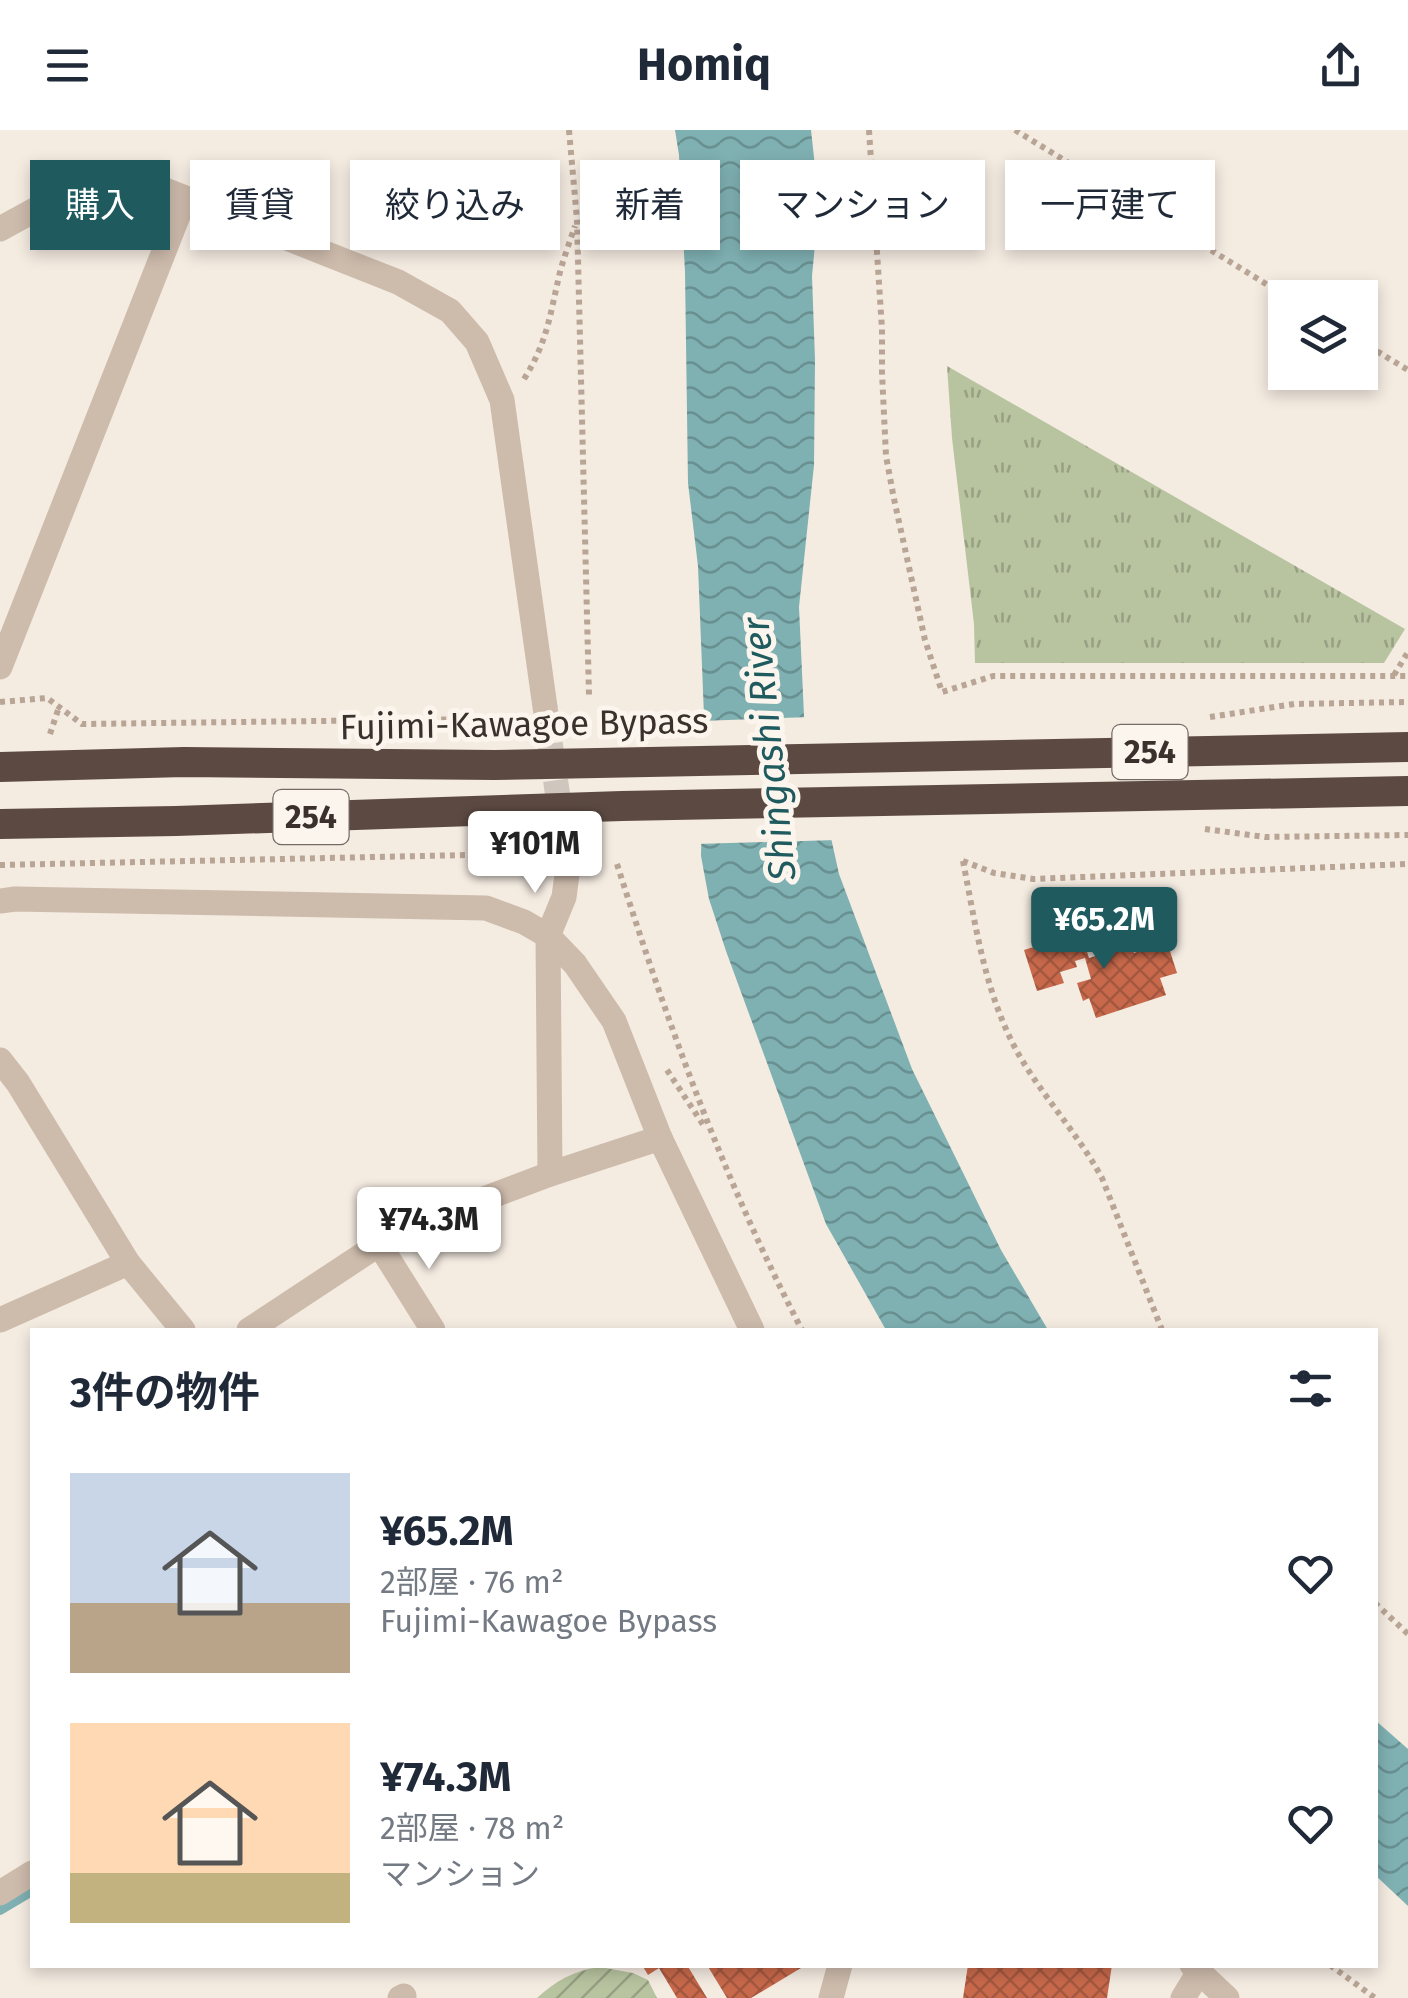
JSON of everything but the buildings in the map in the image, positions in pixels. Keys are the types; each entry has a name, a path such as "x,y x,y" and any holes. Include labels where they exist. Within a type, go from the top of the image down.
{"highway":[{"name":"Fujimi-Kawagoe Bypass","path":"0,767 184,762 412,766 1408,747"},
{"name":"254","path":"0,824 622,806 1408,792"}],"street":[{"path":"0,229 100,174 128,175 398,282 450,311 478,342 502,400 539,716"},
{"path":"0,667 185,198"},
{"path":"550,1174 548,936 564,897 568,867"},
{"path":"0,902 15,899 486,908 524,922 548,936 575,964 614,1021 660,1138 751,1328"},
{"path":"0,1060 128,1263 181,1328"},
{"path":"252,1328 399,1230 660,1138"},
{"path":"379,1244 431,1328"},
{"path":"17,1321 128,1263"},
{"path":"0,1892 30,1874"},
{"path":"831,1998 839,1968"},
{"path":"1184,1998 1195,1968 1227,1998"}],"path":[{"path":"569,130 576,220 590,696"},
{"path":"869,130 886,456 921,624 942,692 993,676 1408,676"},
{"path":"1015,130 1268,285"},
{"path":"502,400 521,384 539,355 576,220"},
{"path":"1378,352 1408,370"},
{"path":"1393,676 1408,652"},
{"path":"0,702 47,698 82,724 539,716"},
{"path":"1198,718 1294,704 1408,702"},
{"path":"1193,828 1265,837 1408,835"},
{"path":"0,865 469,855 562,842"},
{"path":"1161,1328 1102,1178 1036,1084 1000,1016 987,978 964,860 994,873 1034,879 1408,864"},
{"path":"617,864 658,994 713,1139 801,1328"},
{"path":"660,1059 713,1139"},
{"path":"1378,1605 1408,1634"},
{"path":"1334,1968 1375,1998"}],"green space":[{"path":"947,366 1405,629 1384,663 975,663"},
{"path":"606,1968 633,1973 648,1980 657,1998 537,1998 566,1977"}],"water":[{"name":"Shingashi River","path":"675,130 811,130 814,160 740,160 740,250 814,250 814,465 799,607 804,716 839,874 912,1069 1001,1250 1047,1328 885,1328 826,1224 709,899 701,856 704,716 698,566 688,483 684,250 720,250 720,160 679,160"},
{"path":"1378,1723 1408,1749 1408,1906 1378,1878"}],"pier":[{"path":"809,717 837,840 696,844 699,721"}],"waterway":[{"path":"0,1910 30,1892"}],"tunnel":[{"path":"545,707 568,867"}]}
